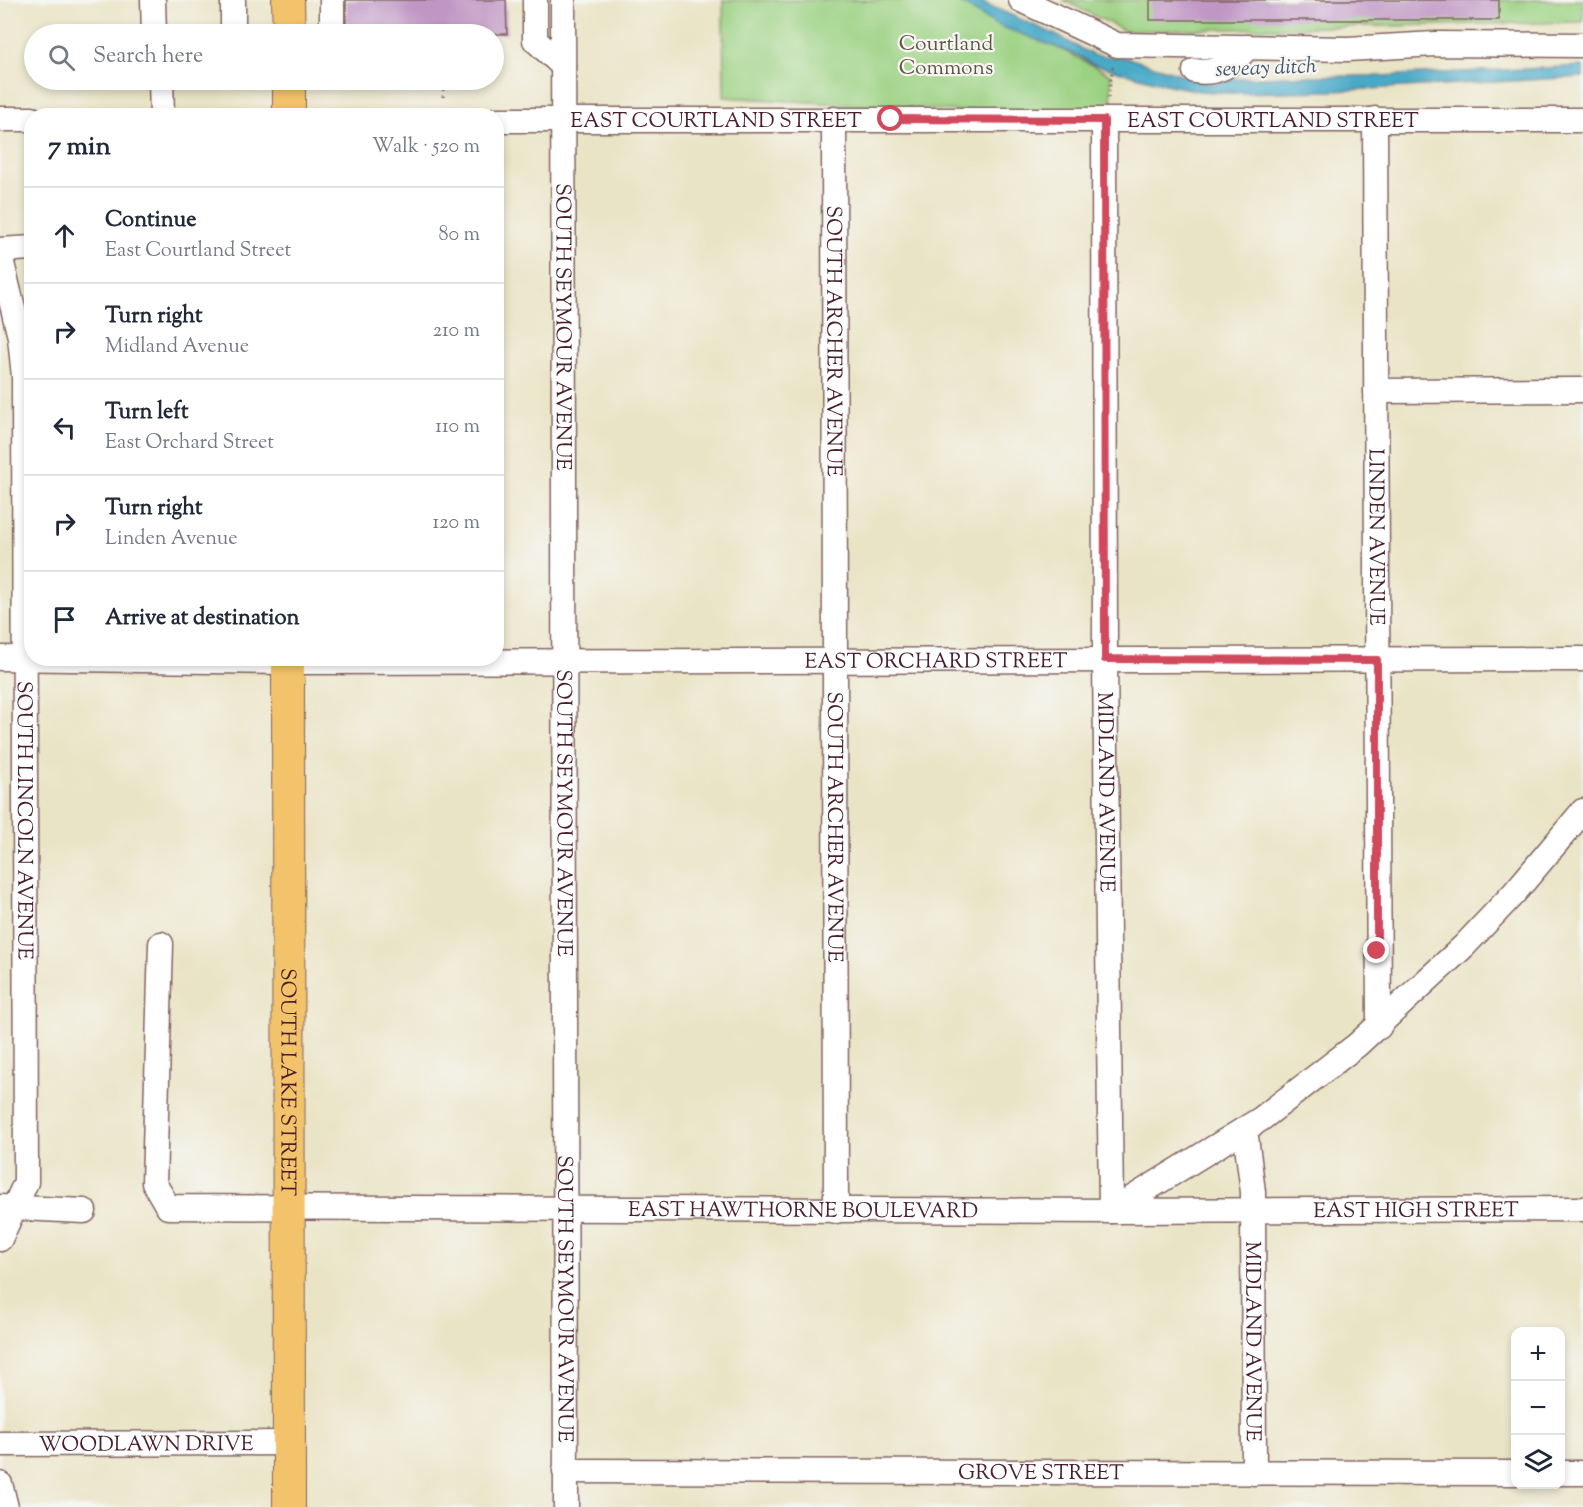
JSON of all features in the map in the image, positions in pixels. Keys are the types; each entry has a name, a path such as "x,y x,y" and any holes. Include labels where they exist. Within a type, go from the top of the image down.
{"main road":[{"path":"288,0 289,24"},
{"path":"289,90 289,108"},
{"name":"SOUTH LAKE STREET","path":"288,666 289,1507"}],"street":[{"path":"153,0 154,24"},
{"path":"233,0 233,24"},
{"path":"332,0 332,24"},
{"path":"535,0 535,40 563,66"},
{"name":"SOUTH SEYMOUR AVENUE","path":"564,0 566,1507"},
{"path":"1021,0 1117,45 1347,49 1435,44 1583,45"},
{"path":"1195,71 1204,72 1223,68 1238,60 1247,47"},
{"path":"162,90 162,108"},
{"name":"EAST COURTLAND STREET","path":"504,120 834,119 1106,109 1375,119 1583,120"},
{"name":"MIDLAND AVENUE","path":"1106,109 1105,659 1111,1211"},
{"path":"0,119 24,119"},
{"name":"SOUTH ARCHER AVENUE","path":"834,119 836,1211"},
{"name":"LINDEN AVENUE","path":"1375,119 1379,1027"},
{"path":"0,250 24,248"},
{"name":"SOUTH LINCOLN AVENUE","path":"0,255 20,337 24,377"},
{"path":"1376,390 1583,390"},
{"name":"EAST ORCHARD STREET","path":"0,658 24,658"},
{"name":"EAST ORCHARD STREET","path":"504,660 1583,659"},
{"name":"SOUTH LINCOLN AVENUE","path":"0,1239 8,1207 26,1182 26,666"},
{"path":"1111,1211 1245,1129 1379,1027 1464,946 1508,900 1583,811"},
{"name":"EAST HAWTHORNE BOULEVARD","path":"161,945 154,1183 168,1207 1111,1211"},
{"name":"MIDLAND AVENUE","path":"1245,1129 1250,1154 1254,1473"},
{"path":"8,1207 84,1211"},
{"name":"EAST HIGH STREET","path":"1111,1211 1583,1209"},
{"name":"WOODLAWN DRIVE","path":"0,1444 290,1443"},
{"name":"GROVE STREET","path":"565,1471 1511,1473"},
{"path":"1565,1473 1583,1473"},
{"path":"0,1484 6,1507"}],"path":[{"path":"1106,109 1117,45"},
{"path":"443,90 443,97"}],"green space":[{"name":"Courtland Commons","path":"723,0 966,0 1111,75 1112,120 724,97"},
{"path":"1063,0 1583,0 1583,22 1125,31"}],"water":[{"path":"956,0 977,0 1054,34 1093,55 1128,58 1213,84 1231,79 1282,76 1381,76 1583,66 1583,77 1332,91 1231,93 1199,91 1092,64 1079,56 995,24"}],"building":[{"path":"346,0 506,0 507,34 504,34 504,24 346,24"},
{"path":"1150,0 1499,0 1499,20 1150,20"}],"route":[{"path":"891,119 1104,120 1105,659 1377,660 1377,951"}],"water label":[{"name":"seveay ditch","path":"1266,66"}]}
